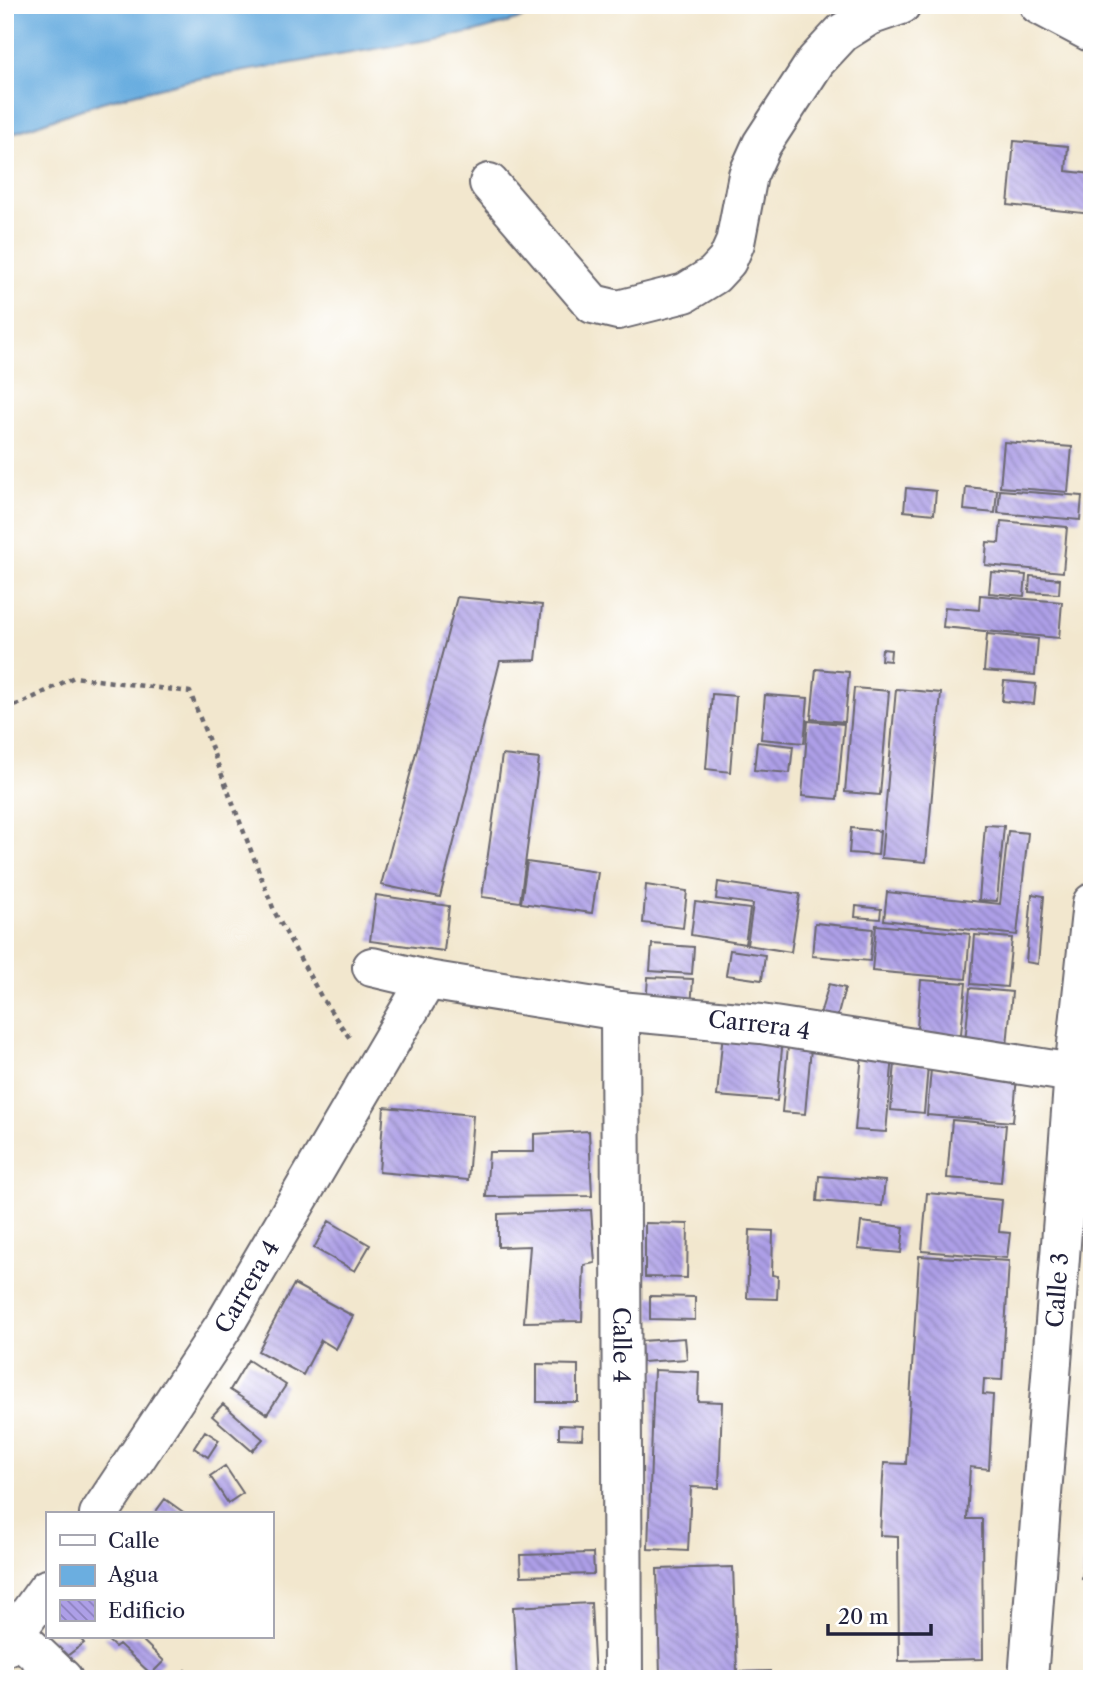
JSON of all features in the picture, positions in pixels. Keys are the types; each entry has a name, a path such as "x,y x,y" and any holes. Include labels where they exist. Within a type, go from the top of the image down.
{"street":[{"path":"489,183 593,304 618,310 685,293 714,275 727,261 735,243 748,175 762,144 816,61 842,33 869,16 901,5"},
{"path":"1039,5 1092,33"},
{"name":"Calle 3","path":"1028,1679 1083,1074 1092,903"},
{"name":"Carrera 4","path":"372,967 427,980 620,1011 761,1024 1083,1074"},
{"name":"Carrera 4","path":"100,1512 225,1324 427,980"},
{"name":"Calle 4","path":"620,1011 623,1679"},
{"path":"46,1590 11,1640 63,1679"}],"path":[{"path":"5,709 74,677 190,692 275,913 323,1000 373,1072"}],"water":[{"path":"5,5 546,5 517,20 475,32 186,81 102,102 5,136"}],"building":[{"path":"1014,141 1068,146 1066,171 1092,174 1092,214 1008,205"},
{"path":"1004,442 1072,447 1068,492 1000,487"},
{"path":"966,487 997,490 995,513 964,510"},
{"path":"906,488 936,491 934,514 904,511"},
{"path":"1000,490 1082,496 1080,520 998,513"},
{"path":"1001,521 1067,527 1063,572 985,565 987,542 999,543"},
{"path":"991,572 1026,575 1024,596 989,593"},
{"path":"1030,576 1060,579 1059,594 1029,592"},
{"path":"980,595 1062,602 1059,638 943,627 945,607 979,610"},
{"path":"457,597 542,605 536,660 500,661 440,897 381,885"},
{"path":"987,634 1038,639 1035,675 984,671"},
{"path":"882,649 891,650 890,661 881,660"},
{"path":"816,669 849,672 845,722 811,719"},
{"path":"1004,681 1036,684 1034,704 1002,701"},
{"path":"854,688 889,691 880,795 845,792"},
{"path":"896,689 941,693 926,862 881,858"},
{"path":"712,694 736,696 730,772 706,769"},
{"path":"765,695 808,698 804,743 761,739"},
{"path":"808,721 844,724 837,799 802,796"},
{"path":"757,742 793,746 790,773 754,770"},
{"path":"502,755 539,759 520,902 482,897"},
{"path":"985,825 1004,826 997,901 979,900"},
{"path":"851,828 880,831 878,855 849,853"},
{"path":"1008,831 1028,833 1017,935 884,920 887,892 1000,904"},
{"path":"527,862 598,872 592,913 521,903"},
{"path":"718,882 800,894 791,952 747,945 753,904 716,899"},
{"path":"646,885 687,891 683,928 643,923"},
{"path":"1032,894 1044,896 1038,964 1026,962"},
{"path":"376,895 449,906 444,951 370,941"},
{"path":"695,902 750,909 745,944 691,935"},
{"path":"856,906 881,909 880,919 855,917"},
{"path":"815,923 873,929 870,961 812,956"},
{"path":"876,925 970,934 966,979 872,971"},
{"path":"975,935 1012,938 1007,987 971,984"},
{"path":"652,944 694,947 692,974 650,971"},
{"path":"730,950 765,955 762,980 726,975"},
{"path":"648,977 693,979 691,1008 646,1006"},
{"path":"921,980 966,983 960,1044 916,1040"},
{"path":"829,984 845,988 835,1026 818,1021"},
{"path":"970,988 1012,992 1007,1046 965,1043"},
{"path":"723,1032 783,1038 777,1101 717,1096"},
{"path":"788,1046 811,1048 805,1114 782,1112"},
{"path":"862,1053 893,1056 886,1132 855,1130"},
{"path":"895,1063 928,1066 924,1113 891,1110"},
{"path":"931,1069 1017,1076 1013,1122 927,1115"},
{"path":"384,1107 473,1115 468,1180 379,1172"},
{"path":"952,1120 1006,1125 1001,1182 947,1178"},
{"path":"589,1131 592,1196 486,1197 489,1152 534,1152 534,1134"},
{"path":"819,1176 885,1181 882,1206 817,1201"},
{"path":"927,1193 1002,1200 999,1232 1010,1233 1007,1258 922,1251"},
{"path":"591,1210 595,1263 584,1265 582,1321 524,1322 530,1246 498,1247 498,1214"},
{"path":"329,1221 370,1245 355,1271 314,1248"},
{"path":"861,1222 904,1227 901,1253 858,1249"},
{"path":"645,1223 688,1224 687,1278 645,1277"},
{"path":"750,1230 773,1231 772,1275 778,1276 777,1299 747,1298"},
{"path":"919,1256 1009,1261 1002,1380 984,1379 983,1394 993,1395 989,1469 970,1467 967,1519 982,1519 983,1659 899,1661 898,1536 880,1535 882,1493 884,1463 906,1464"},
{"path":"294,1284 353,1316 336,1349 321,1340 303,1375 258,1351"},
{"path":"650,1296 695,1297 695,1320 650,1319"},
{"path":"685,1338 687,1359 642,1362 641,1341"},
{"path":"248,1360 286,1385 267,1414 230,1390"},
{"path":"537,1364 578,1365 578,1402 537,1402"},
{"path":"654,1370 699,1372 698,1401 722,1402 719,1488 691,1487 688,1551 648,1549"},
{"path":"223,1404 263,1439 252,1451 212,1416"},
{"path":"559,1425 583,1426 582,1439 559,1438"},
{"path":"205,1431 219,1440 208,1457 194,1448"},
{"path":"225,1466 243,1493 228,1503 210,1476"},
{"path":"165,1499 183,1512 155,1512"},
{"path":"1092,1514 1092,1580 1082,1579"},
{"path":"593,1553 594,1574 521,1576 520,1555"},
{"path":"733,1567 737,1672 770,1671 770,1679 675,1679 675,1674 660,1674 657,1569"},
{"path":"591,1603 595,1679 517,1679 513,1607"},
{"path":"80,1638 84,1643 63,1659 48,1640"},
{"path":"105,1638 140,1638 164,1661 151,1674 119,1644 115,1647"},
{"path":"185,1670 195,1679 178,1679"}]}
